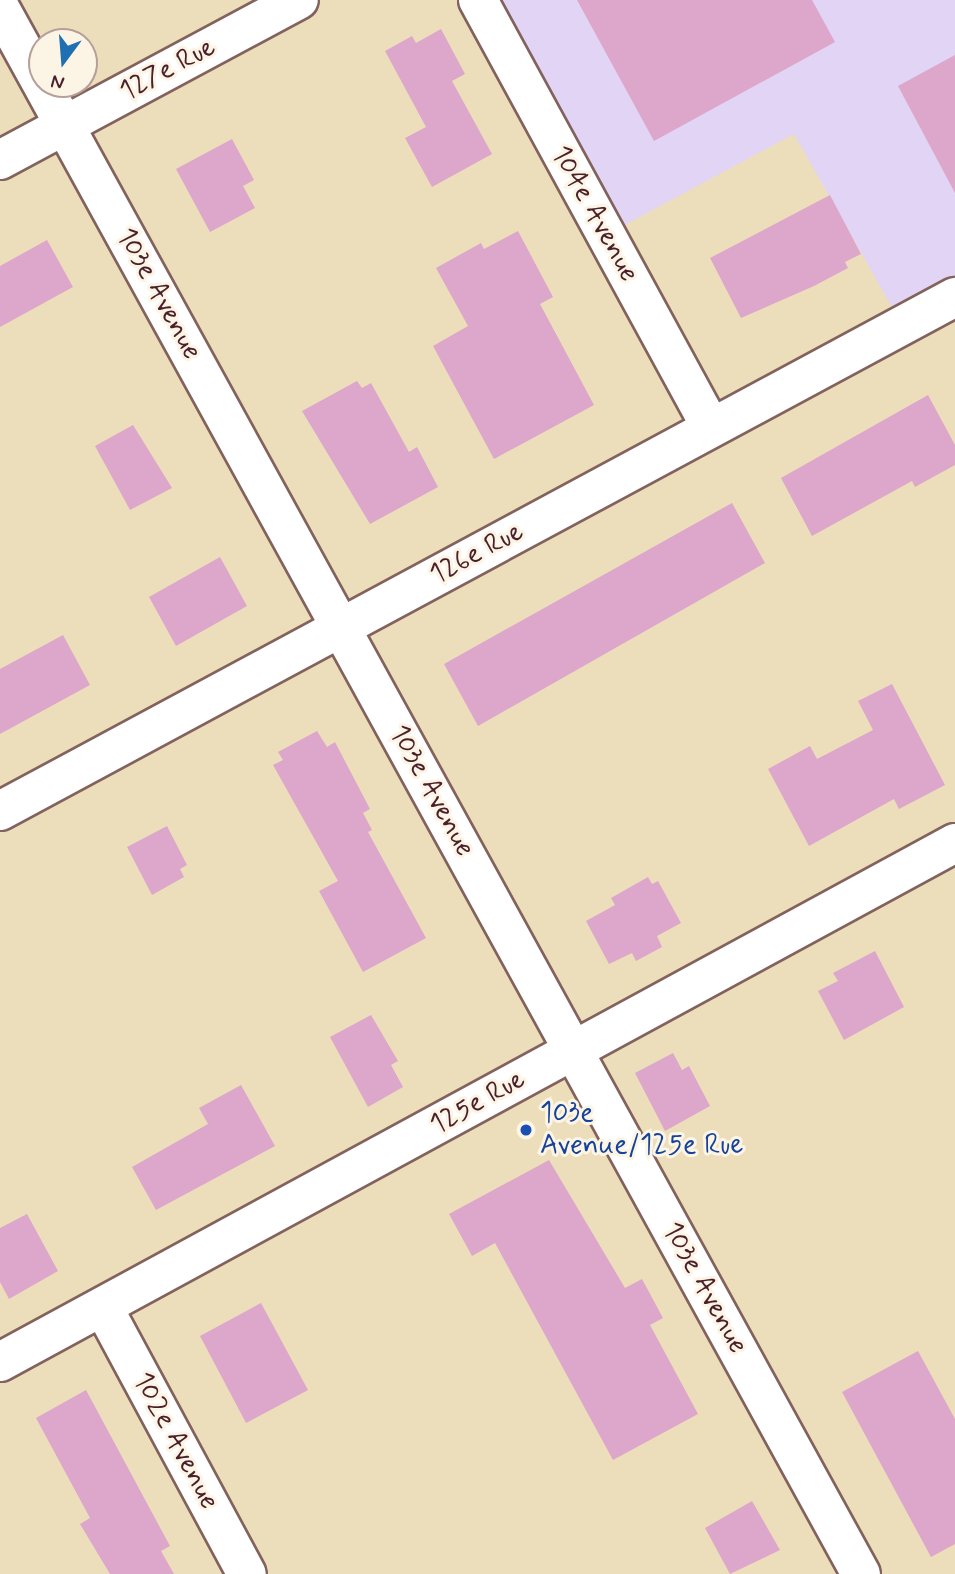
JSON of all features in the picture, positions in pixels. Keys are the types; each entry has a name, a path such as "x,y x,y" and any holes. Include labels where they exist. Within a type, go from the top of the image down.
{"street":[{"name":"127e Rue","path":"0,160 299,0"},
{"name":"104e Avenue","path":"478,0 711,428"},
{"name":"103e Avenue","path":"0,8 862,1574"},
{"name":"126e Rue","path":"0,811 955,297"},
{"name":"125e Rue","path":"0,1362 955,844"},
{"name":"102e Avenue","path":"103,1307 247,1574"}],"shaded area":[{"path":"478,0 955,0 955,297 902,325 794,134 606,235"}],"building":[{"path":"577,0 812,0 835,42 654,141"},
{"path":"441,29 465,74 452,81 492,154 432,187 405,138 426,127 385,51 412,36 416,43"},
{"path":"955,55 955,193 898,86"},
{"path":"232,139 254,180 243,186 255,208 210,232 176,169"},
{"path":"830,195 861,254 845,262 848,268 741,318 710,258"},
{"path":"518,231 553,297 540,304 594,405 494,459 433,346 468,326 436,268 481,243 484,249"},
{"path":"47,240 73,287 0,327 0,266"},
{"path":"357,381 362,388 371,383 409,452 417,447 438,487 370,524 302,411"},
{"path":"928,395 955,445 955,465 915,487 912,481 812,536 781,478"},
{"path":"133,425 172,488 130,510 95,446"},
{"path":"732,503 765,563 478,726 444,664"},
{"path":"220,557 247,606 176,646 149,597"},
{"path":"63,635 90,685 0,734 0,669"},
{"path":"892,684 945,785 899,809 894,799 809,846 768,769 810,746 817,759 873,730 858,701"},
{"path":"317,731 327,747 335,742 370,809 363,813 372,830 368,832 426,938 363,972 319,891 338,881 273,765 283,760 278,752"},
{"path":"167,826 187,865 180,869 184,877 152,895 127,847"},
{"path":"648,877 652,884 658,881 681,923 657,936 662,947 636,961 632,953 609,964 586,921 615,905 611,898"},
{"path":"875,951 904,1007 844,1040 818,991 838,981 833,973"},
{"path":"371,1015 398,1061 391,1065 403,1087 368,1107 330,1037"},
{"path":"673,1053 682,1070 689,1066 710,1106 665,1131 635,1073"},
{"path":"241,1085 275,1146 156,1210 132,1167 208,1124 199,1108"},
{"path":"549,1160 625,1288 642,1279 663,1318 650,1325 698,1414 613,1460 495,1243 472,1256 449,1214"},
{"path":"27,1214 58,1271 9,1299 0,1282 0,1228"},
{"path":"261,1303 308,1390 246,1423 200,1336"},
{"path":"918,1351 955,1419 955,1544 931,1557 842,1392"},
{"path":"86,1390 170,1546 161,1551 174,1574 110,1574 80,1524 90,1518 36,1418"},
{"path":"752,1501 780,1550 730,1574 705,1528"}],"place":[{"name":"103e Avenue/125e Rue","path":"526,1130"}]}
